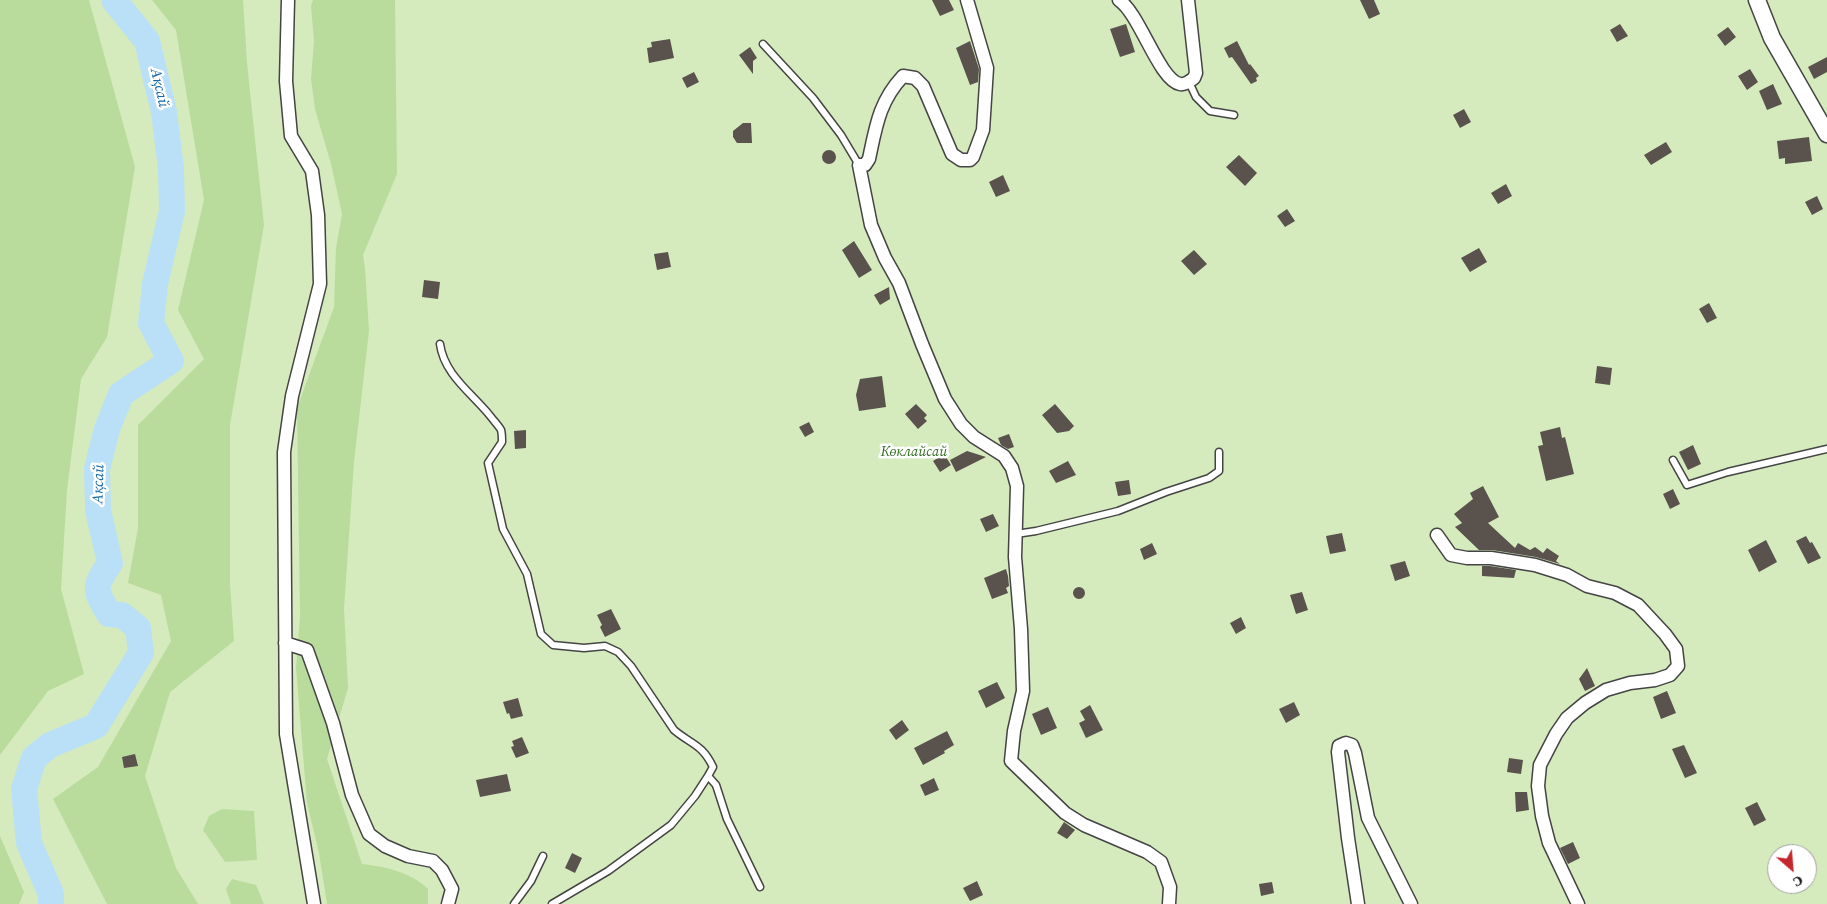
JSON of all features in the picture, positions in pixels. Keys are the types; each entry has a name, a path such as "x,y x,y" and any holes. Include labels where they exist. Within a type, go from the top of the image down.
{"street":[{"path":"288,0 286,81 291,136 312,171 318,215 320,284 292,396 284,452 286,734 314,904"},
{"path":"967,0 987,68 982,130 973,157 965,161 952,154 923,86 915,78 903,76 891,90 881,109 869,159 865,165 859,165 871,225 885,258 899,283 945,399 961,424 974,437 1004,456 1012,468 1017,486 1016,556 1023,691 1014,732 1011,762 1065,813 1084,825 1147,852 1161,862 1170,886 1169,904"},
{"path":"1119,0 1140,28 1167,75 1182,84 1189,82 1196,74 1188,0"},
{"path":"1757,0 1772,38 1827,134"},
{"path":"1437,535 1451,555 1467,558 1491,558 1535,565 1567,575 1587,586 1615,593 1638,605 1676,649 1678,666 1670,674 1655,680 1622,685 1606,690 1584,703 1567,718 1556,734 1540,765 1538,786 1542,816 1549,844 1578,904"},
{"path":"285,643 307,650 333,724 352,795 369,834 386,846 408,856 434,861 442,870 452,889 448,904"},
{"path":"1358,904 1338,752 1339,746 1346,743 1352,745 1355,753 1368,818 1411,904"}],"lane":[{"path":"763,44 813,98 841,135 859,165"},
{"path":"1189,82 1196,96 1210,111 1234,115"},
{"path":"440,344 441,352 462,387 487,412 501,430 502,442 488,463 503,529 527,574 542,634 552,645 584,648 605,646 618,652 631,666 674,730 695,743 707,754 713,767 695,796 671,825 608,871 552,904"},
{"path":"1673,460 1687,485 1728,472 1827,449"},
{"path":"1016,534 1118,511 1209,478 1219,471 1219,452"},
{"path":"708,776 716,785 724,811 760,887"},
{"path":"514,904 531,881 542,856"}],"green space":[{"name":"Көклайсай","path":"0,0 1827,0 1827,904 0,904"},
{"path":"0,0 89,0 135,167 107,337 81,379 67,490 61,589 84,674 48,691 0,755"},
{"path":"152,0 243,0 247,63 264,225 230,425 230,584 234,641 170,692 145,776 176,868 198,904 107,904 53,799 98,767 171,641 161,595 128,583 138,528 138,425 204,359 178,310 204,200 176,30"},
{"path":"313,0 395,0 397,174 363,255 369,331 354,462 344,609 348,688 327,759 362,864 389,869 414,878 428,889 428,904 327,904 319,853 307,803 296,668 300,617 297,408 334,307 336,248 342,214 331,164 315,109 311,79 314,41 311,6"},
{"path":"222,809 254,811 257,860 225,862 203,830 209,816"},
{"path":"0,836 24,892 19,904 0,904"},
{"path":"232,879 256,885 264,904 231,904 226,889"}],"building":[{"path":"932,0 949,0 954,10 940,16"},
{"path":"1360,0 1374,0 1380,14 1369,19"},
{"path":"1126,24 1135,52 1120,57 1110,29"},
{"path":"1620,24 1628,36 1617,42 1610,30"},
{"path":"1728,27 1736,37 1725,46 1717,35"},
{"path":"670,39 674,58 649,63 647,48 652,47 651,42"},
{"path":"970,41 979,69 978,82 970,85 956,48"},
{"path":"1237,41 1249,65 1259,76 1256,78 1257,81 1251,84 1232,57 1229,58 1224,48"},
{"path":"750,47 757,58 753,61 753,74 739,55"},
{"path":"1827,57 1827,72 1814,79 1808,67"},
{"path":"1750,69 1758,82 1747,90 1738,76"},
{"path":"694,72 699,82 687,88 682,78"},
{"path":"1773,84 1782,104 1767,110 1759,91"},
{"path":"1464,109 1471,122 1460,128 1453,115"},
{"path":"743,123 751,123 752,143 737,143 733,137 733,131"},
{"path":"1809,137 1812,161 1785,164 1785,158 1779,159 1777,141"},
{"path":"1666,142 1672,152 1651,165 1644,155"},
{"path":"829,150 834,152 836,157 834,162 829,164 824,162 822,157 824,152"},
{"path":"1239,155 1257,173 1245,186 1226,167"},
{"path":"1003,175 1010,191 996,197 989,182"},
{"path":"1506,184 1512,196 1498,204 1491,193"},
{"path":"1817,196 1823,209 1812,215 1805,202"},
{"path":"1287,209 1295,221 1285,227 1277,216"},
{"path":"854,241 872,270 859,278 842,250"},
{"path":"1479,248 1487,262 1470,272 1461,258"},
{"path":"1194,250 1207,264 1194,275 1181,261"},
{"path":"668,252 671,267 657,270 654,254"},
{"path":"424,280 440,282 438,299 422,297"},
{"path":"889,287 890,299 880,305 874,295"},
{"path":"1709,303 1717,318 1707,323 1699,309"},
{"path":"1597,366 1612,368 1610,385 1595,383"},
{"path":"882,376 886,407 859,411 856,395 860,379"},
{"path":"916,404 927,415 924,418 927,421 918,429 905,414"},
{"path":"1055,404 1074,426 1069,431 1057,433 1042,415"},
{"path":"809,422 814,432 805,437 799,427"},
{"path":"1560,427 1562,438 1565,437 1574,474 1546,481 1538,446 1543,445 1540,432"},
{"path":"526,430 526,448 515,449 514,431"},
{"path":"1009,434 1014,447 1008,449 1001,445 998,438"},
{"path":"1693,445 1701,464 1688,470 1679,452"},
{"path":"967,451 986,457 956,472 950,460"},
{"path":"944,454 951,465 940,472 933,461"},
{"path":"1068,461 1076,475 1056,483 1049,471"},
{"path":"1129,480 1131,494 1118,496 1115,482"},
{"path":"1483,486 1499,517 1488,523 1515,548 1518,543 1530,550 1535,547 1543,553 1547,548 1559,556 1556,561 1560,564 1536,557 1492,550 1479,550 1455,527 1462,523 1454,514 1473,499 1470,493"},
{"path":"1673,489 1680,504 1670,509 1663,494"},
{"path":"993,514 999,526 986,532 980,519"},
{"path":"1342,533 1346,551 1330,554 1326,536"},
{"path":"1806,536 1810,543 1812,542 1821,558 1808,564 1796,541"},
{"path":"1766,540 1777,562 1759,572 1748,550"},
{"path":"1152,543 1157,554 1144,560 1140,549"},
{"path":"1405,561 1410,576 1395,581 1390,565"},
{"path":"1482,566 1516,570 1514,578 1482,576"},
{"path":"1006,569 1009,586 1006,588 1008,593 992,599 984,578"},
{"path":"1077,587 1081,587 1085,593 1081,599 1077,599 1073,595 1073,591"},
{"path":"1302,592 1308,610 1296,614 1290,595"},
{"path":"611,609 621,629 605,637 597,615"},
{"path":"1241,617 1246,628 1236,634 1230,623"},
{"path":"1587,668 1595,686 1585,691 1579,679"},
{"path":"997,682 1005,698 986,708 978,691"},
{"path":"1667,691 1676,713 1661,719 1653,697"},
{"path":"518,698 523,716 511,719 503,702"},
{"path":"1294,702 1300,715 1286,723 1279,709"},
{"path":"1090,705 1103,730 1086,738 1079,723 1085,720 1080,711"},
{"path":"1048,707 1057,728 1041,735 1032,714"},
{"path":"902,720 909,730 896,740 889,730"},
{"path":"947,731 954,745 944,751 945,753 923,765 914,748"},
{"path":"522,737 529,753 516,758 511,747 514,746 512,741"},
{"path":"1684,745 1697,773 1685,778 1672,749"},
{"path":"135,754 138,766 124,768 122,757"},
{"path":"1509,758 1523,760 1521,774 1507,772"},
{"path":"507,774 511,791 480,797 476,780"},
{"path":"934,778 939,790 925,796 920,785"},
{"path":"1515,792 1527,792 1529,810 1516,812"},
{"path":"1757,802 1766,820 1754,826 1745,808"},
{"path":"1064,822 1075,830 1067,839 1057,833"},
{"path":"1573,842 1580,858 1568,864 1560,848"},
{"path":"572,853 582,858 575,873 565,868"},
{"path":"977,881 983,895 970,901 963,888"},
{"path":"1272,882 1274,893 1261,896 1259,884"}],"waterway":[{"name":"Ақсай","path":"51,904 51,894 29,843 24,789 34,758 50,745 96,726 141,653 138,628 122,615 109,614 99,593 99,583 110,563 98,510 97,469 107,429 121,394 171,361 151,323 155,284 172,211 171,169 164,112 147,41 114,0"}]}
